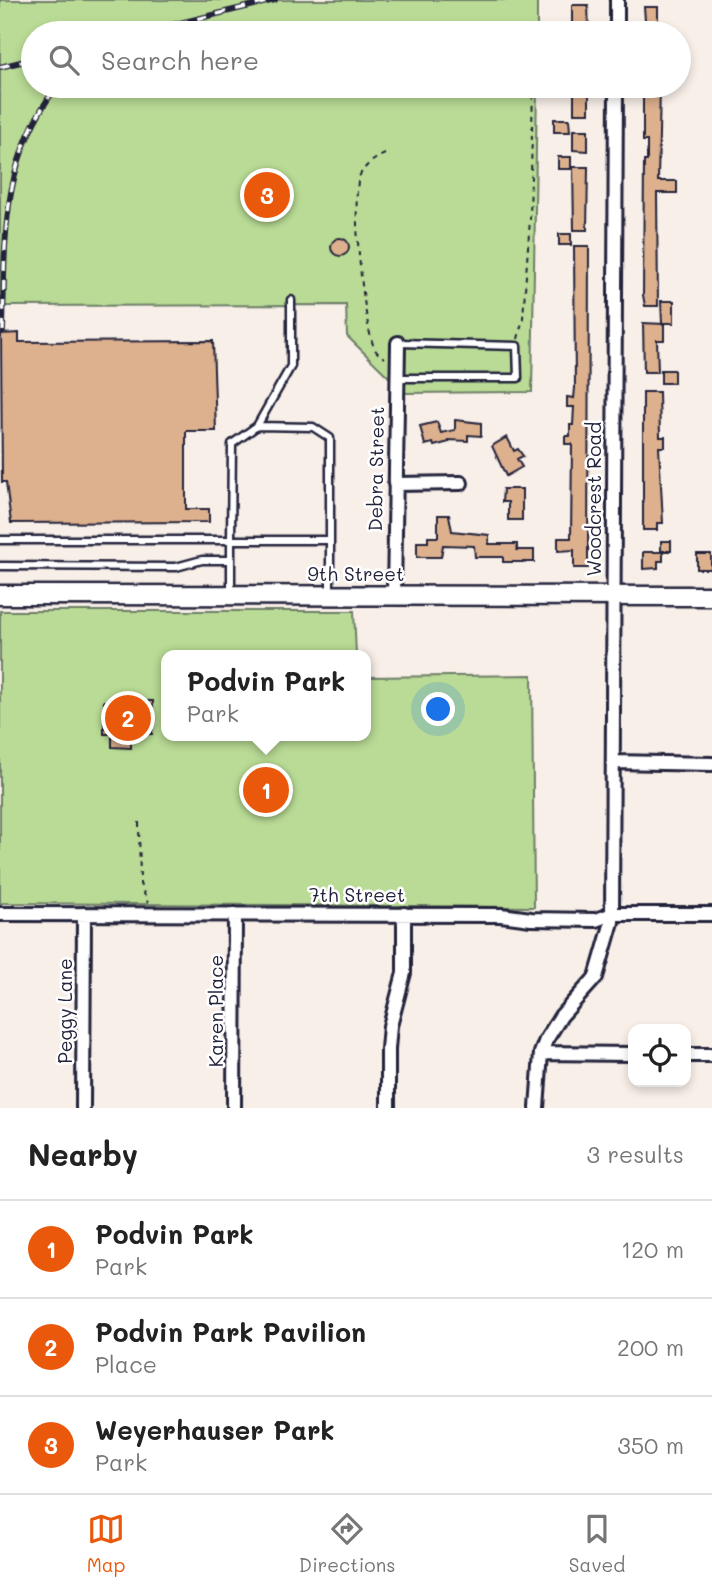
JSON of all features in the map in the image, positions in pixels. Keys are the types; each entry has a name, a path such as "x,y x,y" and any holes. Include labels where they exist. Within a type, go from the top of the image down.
{"street":[{"path":"617,0 617,21"},
{"name":"Woodcrest Road","path":"541,1053 561,1016 596,976 606,946 612,914 616,98"},
{"name":"Debra Street","path":"394,595 397,343"},
{"path":"395,484 461,483"},
{"name":"9th Street","path":"0,594 712,596"},
{"path":"614,762 712,764"},
{"name":"7th Street","path":"0,914 404,914 596,920 612,914 712,914"},
{"name":"Peggy Lane","path":"83,1108 84,914"},
{"name":"Karen Place","path":"234,1108 235,914"},
{"path":"388,1108 388,1049 404,972 404,914"},
{"path":"537,1108 541,1053 628,1054"},
{"path":"691,1055 712,1055"}],"lane":[{"path":"231,594 232,444 257,426 291,366 291,300"},
{"path":"397,343 517,346 518,378 397,372"},
{"path":"257,426 313,427 330,438 330,595"},
{"path":"0,540 330,540"},
{"path":"0,566 176,567 202,560 231,560"}],"path":[{"path":"517,346 523,317 529,232 533,98"},
{"path":"385,155 371,161 358,177 356,252 362,269 369,333 376,352 397,372"},
{"path":"139,822 141,884 153,914"}],"green space":[{"path":"0,0 537,0 537,21 21,21 21,98 537,98 532,392 405,393 347,336 346,305 0,306"},
{"path":"0,611 354,611 356,650 161,650 161,741 371,741 371,677 532,675 534,907 0,903"}],"building":[{"path":"572,5 588,5 589,21 572,21"},
{"path":"644,7 658,7 658,21 645,21"},
{"path":"574,98 589,98 589,113 574,113"},
{"path":"643,98 660,98 658,181 677,181 677,193 657,193 658,306 645,306 643,295 644,161 647,161 647,141 643,141"},
{"path":"554,119 569,119 570,132 554,132"},
{"path":"573,130 588,130 588,151 573,150"},
{"path":"558,157 571,157 571,169 558,169"},
{"path":"573,167 588,167 587,230 574,230"},
{"path":"559,234 571,234 571,245 559,245"},
{"path":"340,238 346,241 349,247 346,253 340,256 334,253 331,247 334,241"},
{"path":"574,246 589,246 588,568 574,568 574,550 558,551 558,538 571,538 572,444 565,444 565,436 570,436 574,407 567,407 567,397 574,398 575,388"},
{"path":"661,301 674,301 674,323 662,323"},
{"path":"643,323 664,324 664,340 657,340 658,372 644,372"},
{"path":"19,333 19,342 213,341 216,431 186,431 186,509 209,509 209,522 11,523 6,482 2,482 1,334"},
{"path":"661,370 674,370 674,383 661,383"},
{"path":"643,392 659,392 660,437 665,437 665,447 659,447 663,523 657,523 657,530 643,530"},
{"path":"455,420 481,423 481,436 468,435 468,441 448,440 449,442 434,446 433,443 425,445 420,426 437,422 441,433 455,430"},
{"path":"507,437 514,451 518,449 523,456 517,459 522,467 506,476 492,446"},
{"path":"503,489 522,489 522,520 508,520 508,502 502,502"},
{"path":"438,515 449,515 452,531 489,535 489,544 517,544 517,550 534,550 534,562 503,562 503,557 475,557 474,546 443,545 441,557 417,557 417,542 428,542 428,537 438,537"},
{"path":"661,541 671,541 671,551 661,551"},
{"path":"643,552 663,552 663,561 658,561 658,568 643,569"},
{"path":"697,554 711,554 711,569 697,569"},
{"path":"117,693 127,693 127,701 153,701 152,734 131,734 131,748 112,747 112,734 104,734 104,701 117,701"}],"railway":[{"path":"188,21 275,0"},
{"path":"0,67 21,62"},
{"path":"3,331 9,202 25,143 49,98"}],"place":[{"name":"Weyerhauser Park","path":"267,195"},
{"name":"Podvin Park Pavilion","path":"128,718"},
{"name":"Podvin Park","path":"266,790"}]}
